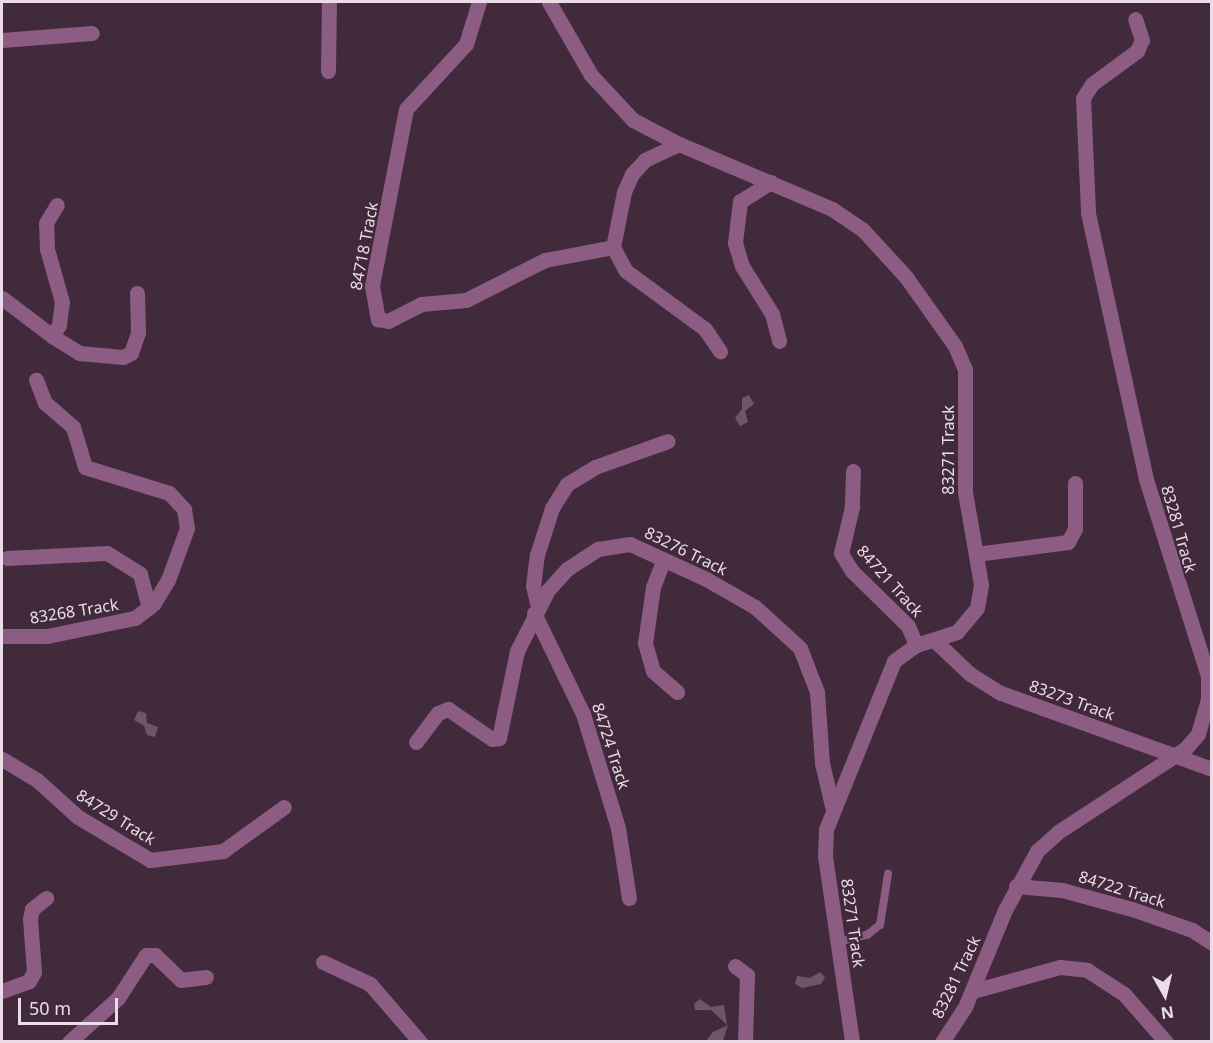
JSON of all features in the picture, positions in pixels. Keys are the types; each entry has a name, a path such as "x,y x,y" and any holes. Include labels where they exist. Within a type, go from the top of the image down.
{"street":[{"path":"328,71 329,2"},
{"name":"84718 Track","path":"479,2 466,44 406,109 372,286 378,319 387,321 421,304 466,300 545,260 613,247"},
{"name":"83271 Track","path":"549,2 579,57 605,93 633,120 679,144 832,209 863,230 906,277 955,346 966,379 965,492 981,585 977,608 957,632 916,645 901,653 886,675 832,806 825,856 852,1041"},
{"name":"83281 Track","path":"942,1041 973,992 1016,886 1037,851 1058,831 1172,758 1198,734 1208,700 1208,676 1146,479 1088,212 1083,98 1092,84 1137,51 1142,40 1135,19"},
{"path":"2,40 92,33"},
{"path":"679,144 645,160 632,174 624,192 613,247 626,271 705,328 720,351"},
{"path":"771,182 750,191 736,209 735,243 742,266 772,314 779,341"},
{"path":"52,336 59,325 62,302 47,249 46,223 57,205"},
{"path":"2,298 52,336 79,353 123,357 131,353 138,333 137,293"},
{"name":"83268 Track","path":"2,636 47,636 125,622 149,608 168,580 186,538 184,509 169,493 85,467 73,428 45,403 36,380"},
{"path":"536,610 533,586 537,555 552,508 567,484 595,467 668,441"},
{"name":"84721 Track","path":"853,471 852,507 841,554 852,571 908,626 916,645"},
{"path":"976,554 1068,542 1075,529 1075,483"},
{"name":"83276 Track","path":"416,742 438,713 448,709 492,739 501,736 514,659 536,610 567,569 608,545 630,544 706,579 755,607 800,648 818,692 822,763 832,806"},
{"path":"7,558 107,553 140,574 149,608"},
{"path":"663,561 653,587 645,643 653,671 677,692"},
{"name":"84724 Track","path":"536,610 583,714 618,828 629,898"},
{"name":"83273 Track","path":"934,640 984,685 1172,758 1212,770"},
{"name":"84729 Track","path":"2,759 37,780 78,817 150,860 223,851 284,807"},
{"name":"84722 Track","path":"1016,886 1062,890 1132,909 1192,930 1212,943"},
{"path":"2,991 29,981 34,972 30,920 32,909 46,898"},
{"path":"69,1041 118,998 146,955 155,955 181,980 206,977"},
{"path":"323,962 370,984 420,1041"},
{"path":"735,966 747,975 745,1041"},
{"path":"973,992 1060,967 1087,970 1124,994 1166,1041"}],"lane":[{"path":"837,942 867,935 880,925 888,874"}],"building":[{"path":"749,395 754,404 745,411 748,422 740,426 735,418 742,409 742,398"},
{"path":"138,711 146,713 147,723 158,727 155,737 147,735 144,726 134,720"},
{"path":"820,972 825,977 821,984 802,988 795,984 797,976 810,978"},
{"path":"700,999 711,1007 724,1005 727,1025 711,1010 695,1010 694,1004"},
{"path":"728,1025 723,1041 706,1041 713,1032"}]}
